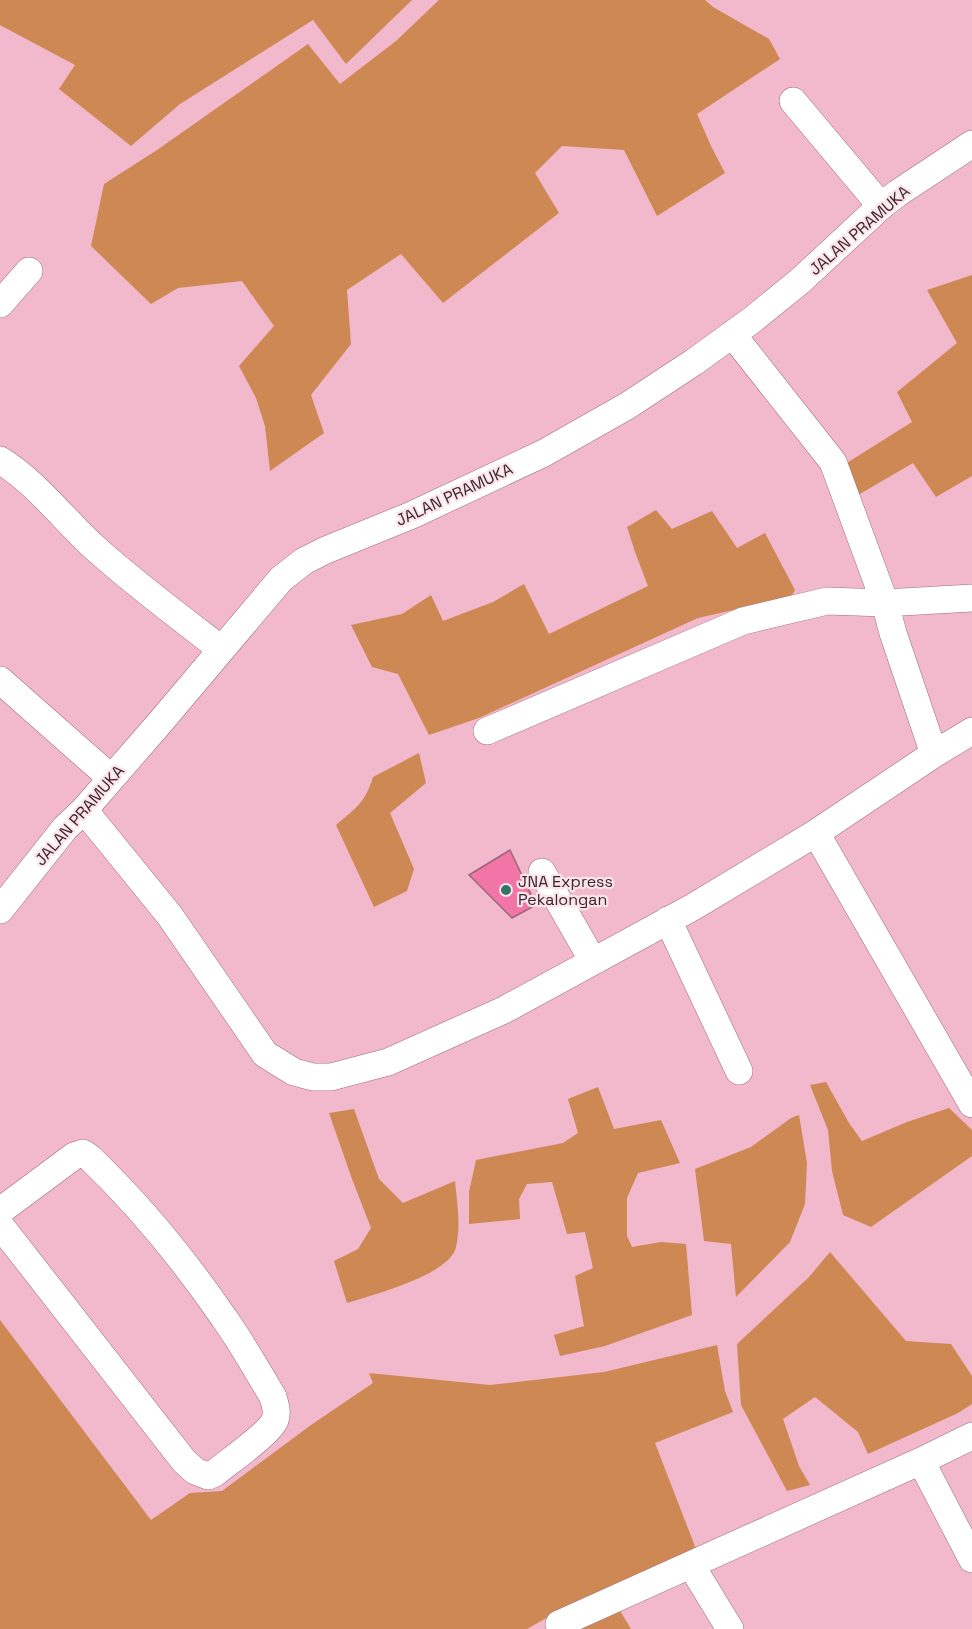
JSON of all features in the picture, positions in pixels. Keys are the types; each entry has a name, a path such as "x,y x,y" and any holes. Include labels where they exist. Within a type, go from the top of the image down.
{"street":[{"path":"793,101 881,206"},
{"name":"JALAN PRAMUKA","path":"4,898 65,828 84,810 281,579 304,561 412,515 544,453 627,405 694,362 732,334 800,281 881,206 972,144"},
{"path":"0,304 29,271"},
{"path":"732,334 833,462 888,614 934,754"},
{"path":"0,460 32,484 74,528 147,592 221,649"},
{"path":"487,731 743,621 827,601 888,614 972,598"},
{"path":"0,680 111,778"},
{"path":"84,810 170,916 265,1054 294,1072 313,1077 331,1077 388,1062 504,1010 668,920 816,833 972,731"},
{"path":"816,833 972,1104"},
{"path":"542,872 593,961"},
{"path":"668,920 739,1071"},
{"path":"0,1211 74,1156 83,1153 90,1158 141,1211 224,1318 273,1396 276,1417 273,1423 265,1433 215,1473 208,1476 195,1472 0,1226"},
{"path":"559,1624 972,1436"},
{"path":"921,1461 972,1559"},
{"path":"691,1565 730,1629"}],"shaded area":[{"path":"0,0 412,0 346,64 313,20 180,104 131,146 59,89 75,65 0,25"},
{"path":"439,0 705,0 713,7 769,39 780,59 697,114 725,173 657,216 624,150 562,146 535,173 559,213 443,303 401,254 347,290 351,344 311,395 324,433 270,471 265,426 256,398 239,366 274,326 242,281 178,288 151,304 91,246 104,184 157,150 308,44 340,84 396,41"},
{"path":"972,275 972,476 936,497 913,463 853,498 842,466 912,422 897,392 957,343 927,290"},
{"path":"656,510 672,529 712,511 737,548 765,533 795,590 791,597 698,618 479,718 429,735 398,674 372,667 351,625 402,614 431,595 443,621 493,602 524,584 549,634 648,586 627,527"},
{"path":"419,753 426,783 390,813 414,869 407,891 374,907 336,825 363,799 373,777"},
{"path":"826,1082 862,1141 907,1122 949,1108 972,1130 972,1156 871,1227 843,1215 832,1171 828,1130 810,1085"},
{"path":"598,1087 614,1129 661,1120 680,1163 638,1173 627,1198 627,1236 632,1247 661,1242 686,1244 692,1315 605,1346 560,1356 554,1335 584,1326 575,1276 593,1268 585,1232 567,1234 552,1182 527,1184 519,1199 520,1219 469,1224 469,1192 476,1160 563,1143 578,1133 568,1099"},
{"path":"354,1109 379,1179 403,1203 455,1181 458,1231 456,1247 451,1257 440,1266 409,1283 347,1303 334,1261 358,1249 371,1228 329,1113"},
{"path":"799,1115 807,1163 805,1204 790,1242 736,1297 731,1244 704,1241 695,1169 751,1147 791,1118"},
{"path":"830,1252 906,1341 951,1344 972,1376 972,1404 958,1413 868,1454 858,1432 815,1397 783,1419 799,1466 810,1485 787,1491 741,1405 737,1344 809,1277"},
{"path":"0,1320 151,1520 190,1493 222,1491 311,1425 373,1383 369,1373 490,1385 604,1372 717,1345 725,1391 733,1412 655,1443 696,1549 555,1613 527,1629 0,1629"},
{"path":"619,1609 631,1629 574,1629"}],"building":[{"name":"JNA Express Pekalongan","path":"510,850 536,905 512,918 469,875"}],"place":[{"name":"JNA Express Pekalongan","path":"506,890"}]}
